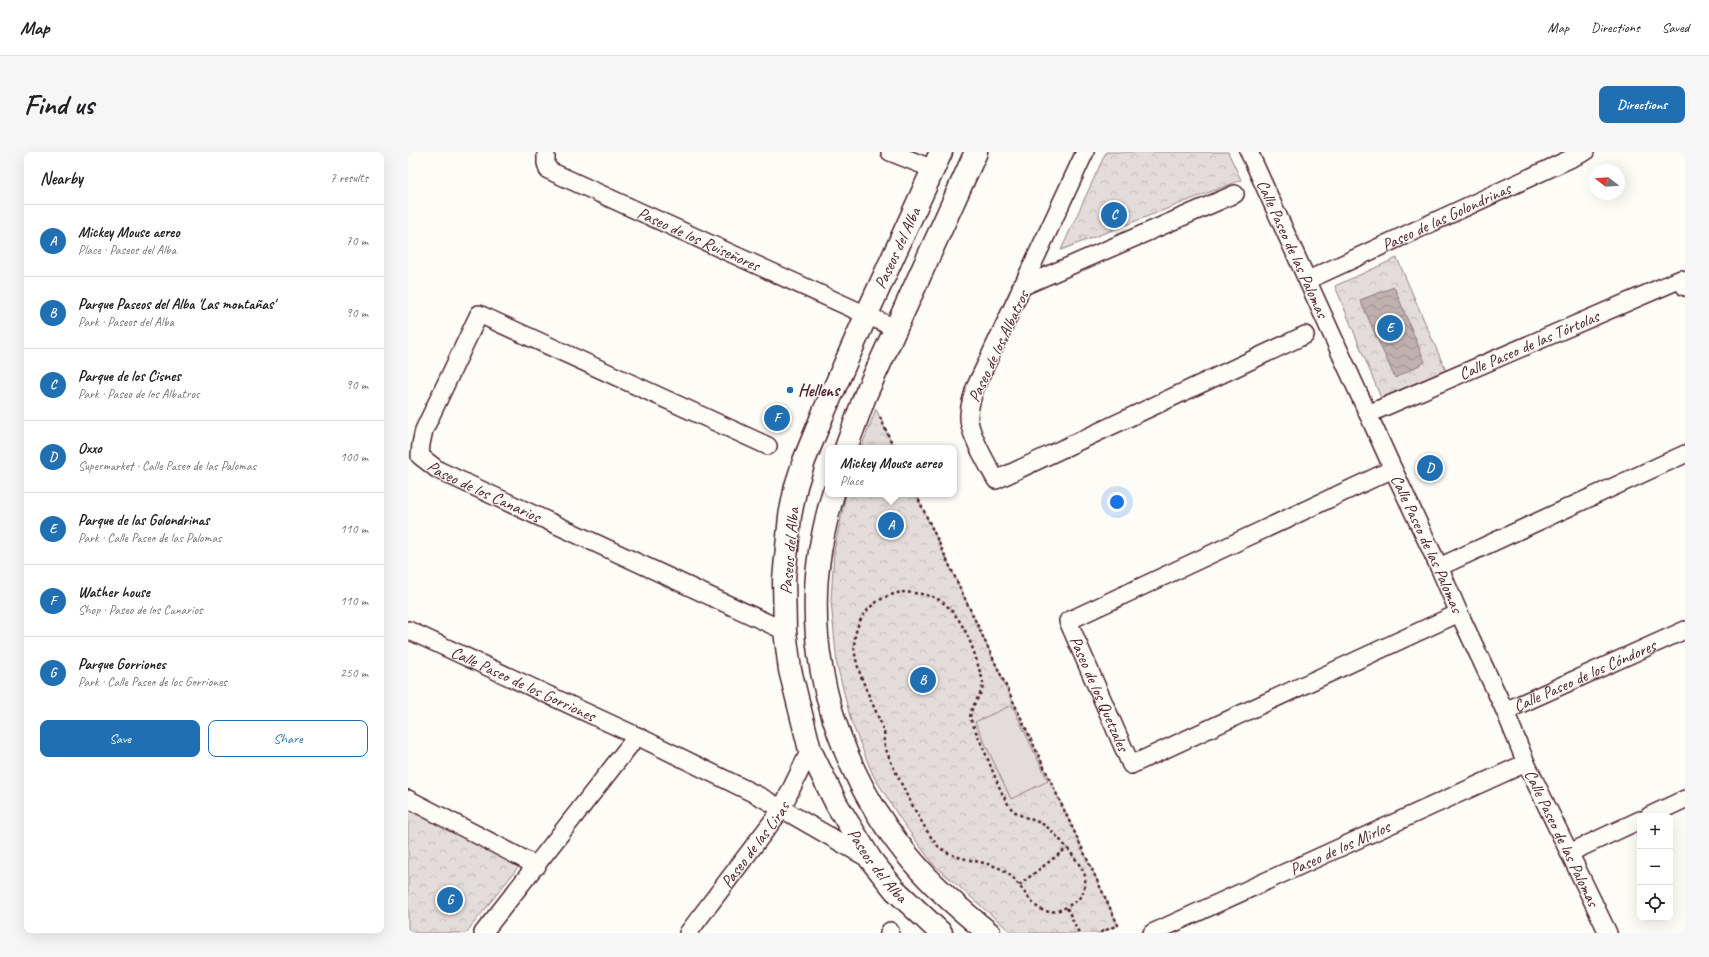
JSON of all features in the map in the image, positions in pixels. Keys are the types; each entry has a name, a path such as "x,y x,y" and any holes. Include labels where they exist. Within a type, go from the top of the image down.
{"street":[{"name":"Paseo de los Ruiseñores","path":"546,152 546,163 548,170 866,316"},
{"path":"890,152 937,161"},
{"name":"Paseos del Alba","path":"847,445 865,396 976,152"},
{"path":"1021,287 1085,152"},
{"name":"Calle Paseo de las Palomas","path":"1249,152 1505,711 1526,763 1608,933"},
{"name":"Paseo de las Golondrinas","path":"1308,280 1585,152"},
{"name":"Paseos del Alba","path":"937,161 823,414 796,486 786,545 784,579 785,631 790,670 810,750 837,805 871,860 895,890 941,933"},
{"name":"Paseo de los Albatros","path":"1235,194 1021,287 975,388 969,414 971,432 996,480 1305,336"},
{"name":"Calle Paseo de las Tórtolas","path":"1368,414 1682,279 1685,287"},
{"name":"Paseo de los Canarios","path":"768,446 478,314 424,430 420,456 438,470 785,631"},
{"path":"866,316 895,328"},
{"path":"1439,567 1685,454"},
{"name":"Paseo de los Quetzales","path":"1393,469 1068,621 1131,765 1459,613"},
{"name":"Paseos del Alba","path":"832,497 822,544 816,594 819,646 823,676 836,725 865,791 892,834 914,864 948,898 990,933"},
{"name":"Calle Paseo de los Gorriones","path":"408,630 637,736 761,797 781,810 871,860"},
{"name":"Calle Paseo de los Cóndores","path":"1505,711 1685,630"},
{"path":"483,933 537,866 637,736"},
{"name":"Paseo de las Liras","path":"688,933 781,810 810,750"},
{"name":"Paseo de los Mirlos","path":"1152,933 1526,763"},
{"path":"408,799 537,866"},
{"path":"1655,813 1685,799"},
{"path":"1569,853 1637,821"}],"path":[{"path":"917,497 1118,925 1099,933"},
{"path":"902,592 917,593 940,601 951,610 961,625 976,658 983,683 982,692 970,709 970,718 1003,796 1011,808 1020,815 1046,826 1067,848 1079,864 1084,875 1085,887 1080,898 1067,908 1051,913 1041,912 1032,906 1011,875 1000,868 963,859 939,846 931,837 889,757 884,744 884,732 872,705 854,653 854,637 858,625 866,610 877,601 892,594 902,592"},
{"path":"1019,885 1067,848"},
{"path":"1067,908 1080,933"}],"green space":[{"path":"1106,152 1228,152 1241,180 1061,250"},
{"path":"1397,258 1446,371 1381,398 1335,286"},
{"path":"876,409 893,445 862,445"},
{"path":"845,497 917,497 1118,925 1099,933 1012,933 933,864 901,820 873,775 851,721 837,665 831,601 834,551"},
{"path":"1012,705 1048,781 1011,799 975,722"},
{"path":"408,809 519,866 466,933 408,933"}],"water":[{"path":"1394,287 1425,362 1395,378 1360,300"}],"place":[{"name":"Parque de los Cisnes","path":"1114,215"},
{"name":"Parque de las Golondrinas","path":"1390,328"},
{"name":"Hellens","path":"790,390"},
{"name":"Wather house","path":"777,418"},
{"name":"Oxxo","path":"1430,468"},
{"name":"Mickey Mouse aereo","path":"891,525"},
{"name":"Parque Paseos del Alba 'Las montañas'","path":"923,680"},
{"name":"Parque Gorriones","path":"450,900"}]}
